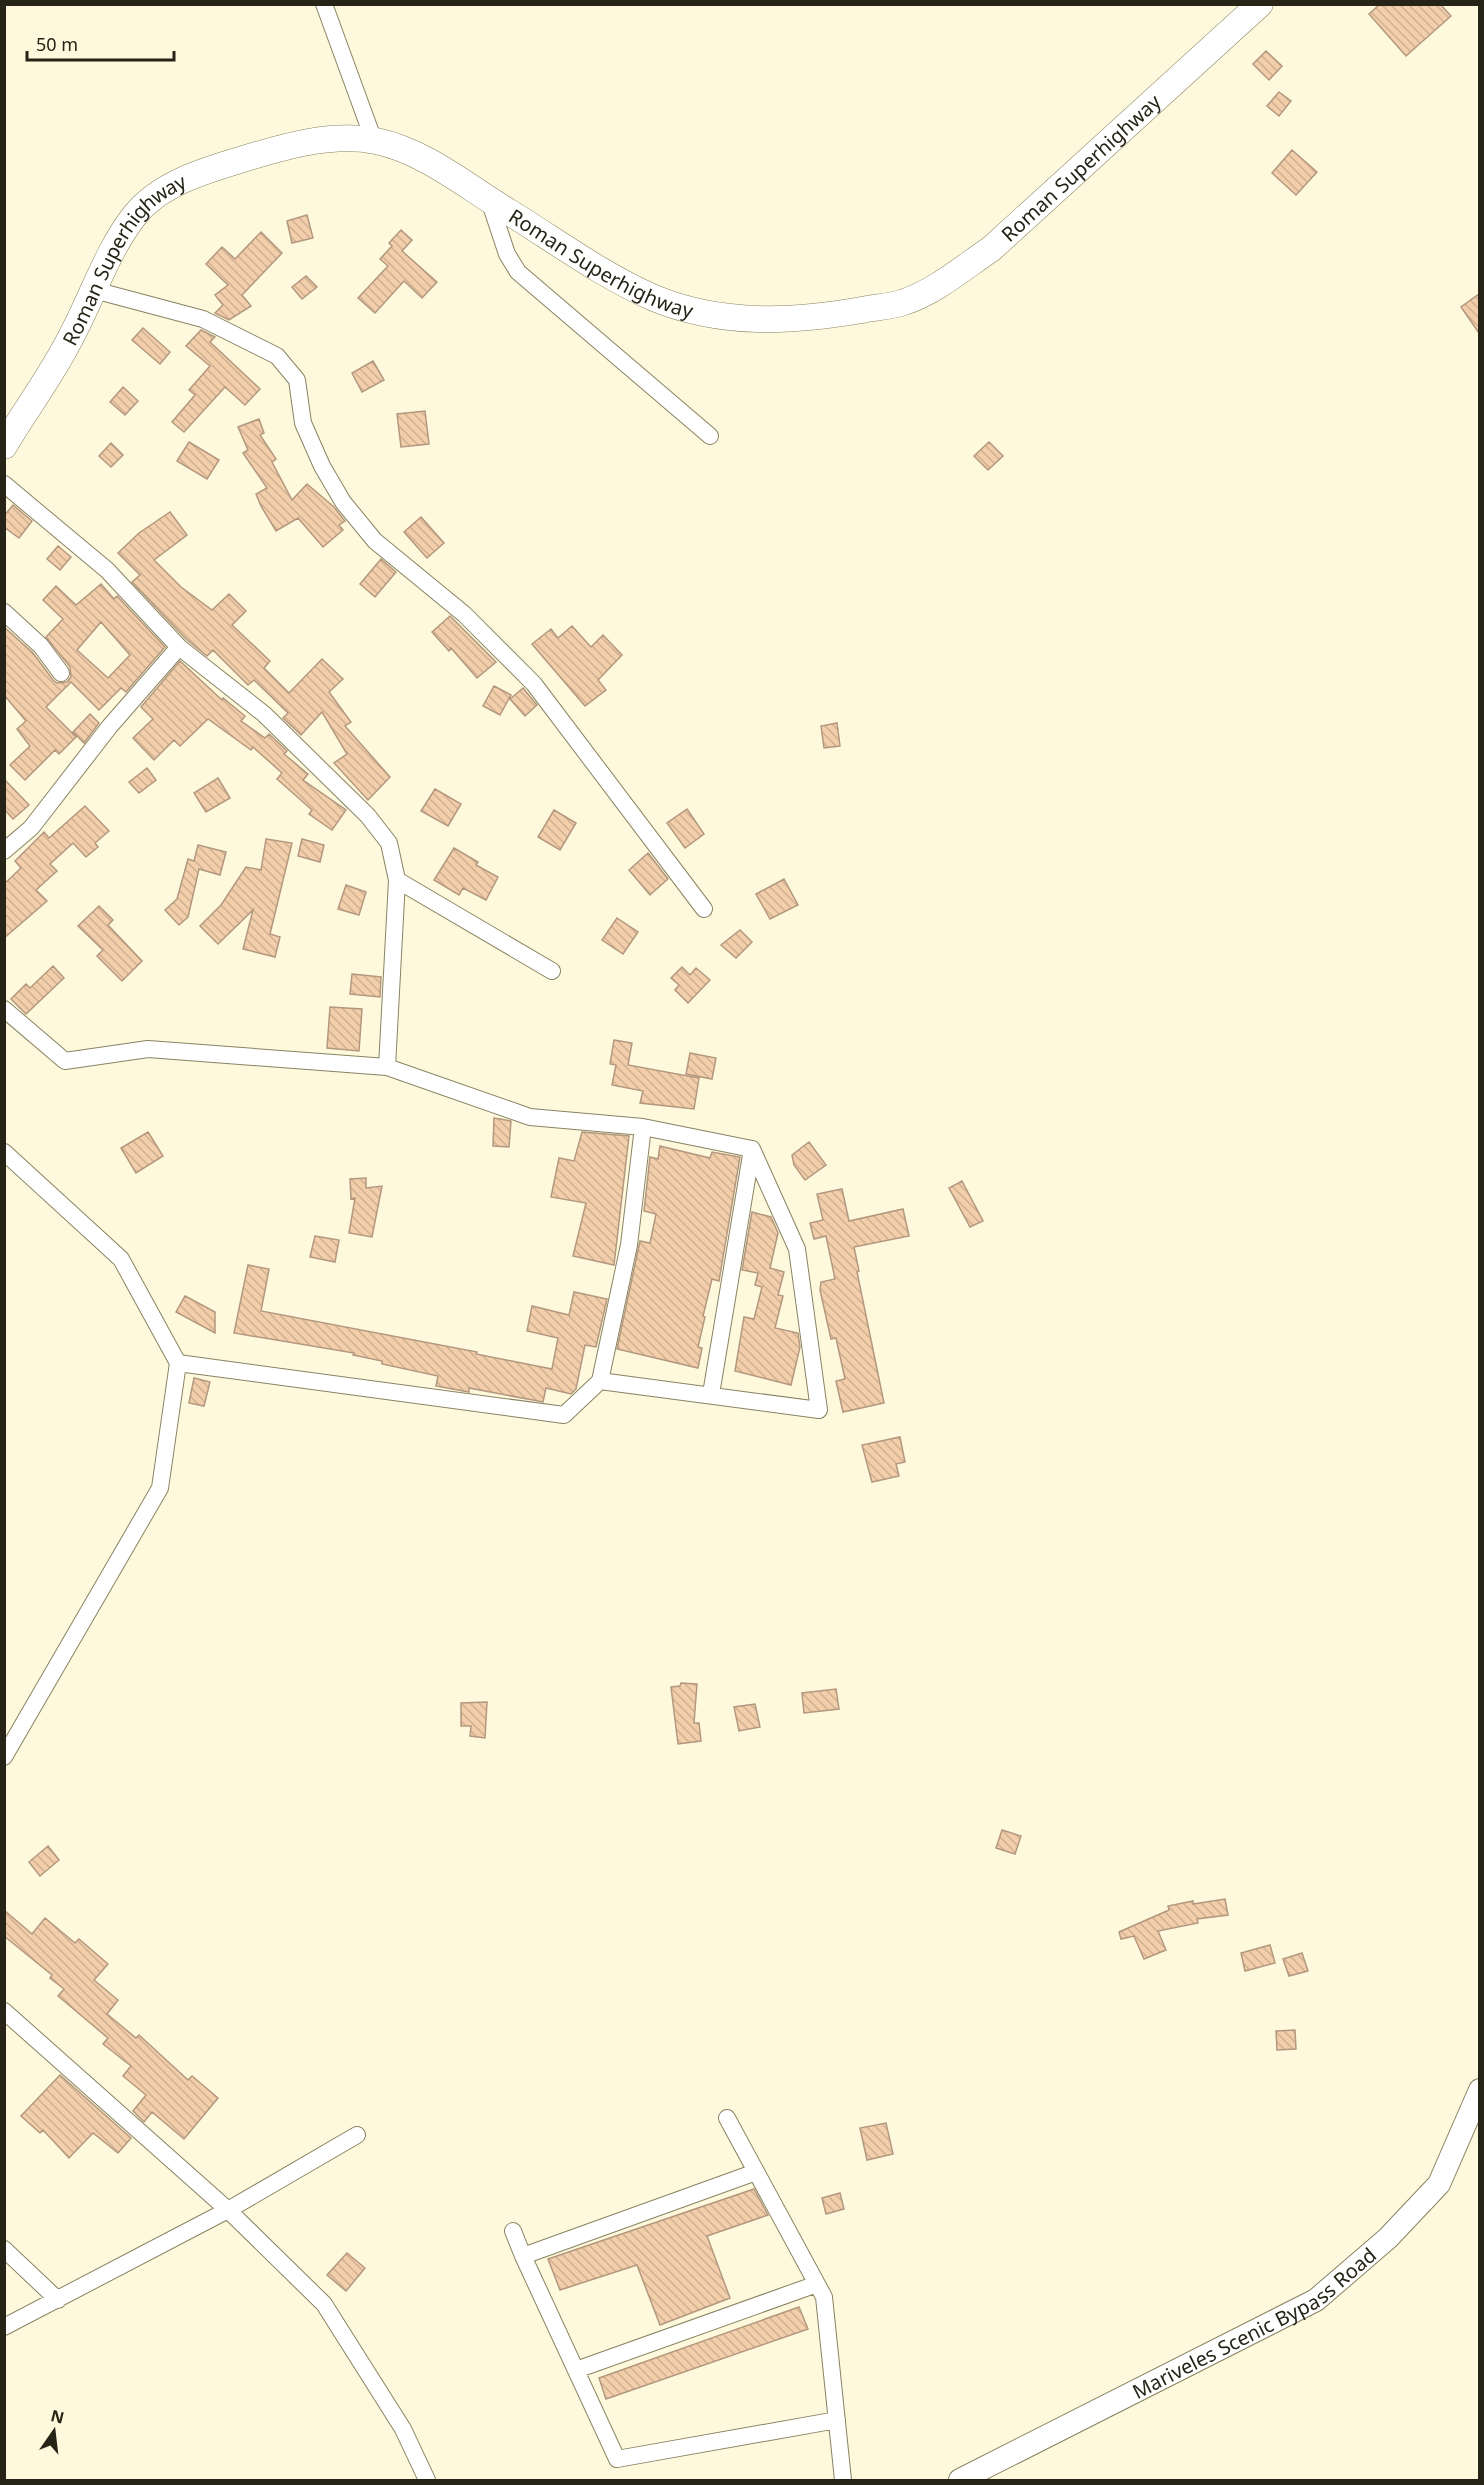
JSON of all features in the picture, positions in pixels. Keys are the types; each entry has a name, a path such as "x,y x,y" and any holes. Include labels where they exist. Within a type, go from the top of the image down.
{"main road":[{"name":"Roman Superhighway","path":"4,447 72,336 94,290 136,214 166,189 193,175 287,147 335,139 374,141 400,148 432,164 654,298 739,319 782,321 904,302 946,279 991,249 1260,4"},
{"name":"Mariveles Scenic Bypass Road","path":"960,2481 1316,2300 1388,2238 1438,2184 1479,2090"}],"street":[{"path":"324,4 374,141"},
{"path":"489,200 507,254 518,272 710,436"},
{"path":"94,290 203,319 277,356 297,380 303,423 322,466 343,502 375,541 464,614 534,684 704,909"},
{"path":"4,484 107,570 179,647 264,714 368,816 389,843 397,880 387,1067"},
{"path":"4,612 41,646 61,673"},
{"path":"4,851 31,828 110,726 179,647"},
{"path":"397,880 552,971"},
{"path":"4,1009 65,1061 148,1049 387,1067 530,1117 644,1127 752,1149"},
{"path":"178,1363 564,1415 600,1381 628,1245 644,1127"},
{"path":"600,1381 819,1410 797,1249 752,1149"},
{"path":"711,1394 752,1149"},
{"path":"4,1152 121,1259 178,1363 160,1488 4,1757"},
{"path":"4,2011 228,2210 324,2304 403,2429 427,2481"},
{"path":"727,2118 824,2297 843,2481"},
{"path":"4,2327 228,2210 357,2135"},
{"path":"523,2256 756,2172"},
{"path":"513,2231 617,2459 837,2420"},
{"path":"4,2249 58,2300"},
{"path":"576,2370 817,2284"}],"building":[{"path":"1380,4 1440,4 1451,16 1406,56 1369,14"},
{"path":"1266,51 1282,66 1269,80 1253,64"},
{"path":"1279,92 1291,101 1279,116 1267,106"},
{"path":"1292,150 1317,172 1296,195 1272,173"},
{"path":"307,215 313,238 292,243 287,221"},
{"path":"401,230 412,240 402,251 437,282 422,298 404,281 375,313 358,298 388,266 380,259 392,246 389,243"},
{"path":"261,232 282,253 242,295 251,306 229,320 215,313 223,305 215,295 228,285 206,264 222,247 235,259"},
{"path":"306,276 317,287 302,299 292,287"},
{"path":"1479,294 1479,333 1461,307"},
{"path":"143,328 170,352 160,364 132,340"},
{"path":"201,330 215,337 210,342 260,389 245,405 225,387 184,432 172,422 195,395 189,390 210,366 186,346"},
{"path":"373,361 384,380 362,392 352,373"},
{"path":"123,387 138,401 125,415 110,402"},
{"path":"425,411 429,444 401,447 397,414"},
{"path":"259,419 264,433 260,435 276,459 272,462 292,500 307,484 334,507 345,521 339,525 343,530 323,547 298,518 276,531 261,506 256,494 267,488 243,453 248,450 238,427"},
{"path":"189,442 219,460 207,479 177,461"},
{"path":"989,442 1003,456 988,470 974,456"},
{"path":"111,443 123,455 111,467 99,456"},
{"path":"13,505 32,521 19,538 4,527 4,516"},
{"path":"170,512 187,535 154,560 181,587 212,610 229,594 246,611 232,625 270,661 264,668 289,693 322,659 343,679 329,692 351,722 345,726 390,777 368,800 334,763 347,754 322,712 301,735 283,718 288,713 254,680 248,685 213,650 207,656 186,639 132,582 140,575 118,553 139,533"},
{"path":"421,517 444,543 427,558 404,532"},
{"path":"58,546 71,557 60,570 47,559"},
{"path":"381,559 396,572 375,597 360,584"},
{"path":"101,584 114,599 117,596 165,647 126,692 121,688 99,710 71,682 46,707 76,737 59,754 55,750 25,780 10,765 30,746 17,729 26,721 4,695 4,627 33,653 53,680 57,683 67,682 71,677 70,667 46,637 63,619 43,600 56,586 76,605","holes":["101,622 130,655 108,678 77,650"]},
{"path":"450,616 496,662 477,678 451,648 449,651 432,632"},
{"path":"572,626 591,647 603,635 622,655 598,680 606,690 585,706 532,644 551,629 558,638"},
{"path":"180,661 222,700 223,698 245,716 241,721 265,738 269,734 287,751 284,754 308,774 303,780 346,810 332,830 309,814 312,810 277,779 282,773 253,747 251,750 208,719 180,746 174,740 154,760 133,738 153,719 141,707"},
{"path":"494,686 511,695 500,715 483,706"},
{"path":"523,688 537,705 525,716 510,699"},
{"path":"90,714 99,723 84,743 73,732"},
{"path":"837,723 840,746 824,748 821,726"},
{"path":"147,768 156,780 139,793 129,782"},
{"path":"218,778 230,798 206,812 194,793"},
{"path":"4,779 29,805 13,819 4,809"},
{"path":"435,789 461,804 448,826 421,811"},
{"path":"85,806 109,831 95,843 98,847 86,857 73,843 50,864 57,871 36,890 47,901 4,938 4,884 21,868 15,861 44,832 49,838"},
{"path":"687,809 704,834 685,848 667,823"},
{"path":"554,810 576,823 560,850 538,837"},
{"path":"266,839 292,843 270,934 280,937 275,957 243,949 253,910 218,944 200,926 221,905 246,867 261,870"},
{"path":"302,839 324,845 320,862 298,856"},
{"path":"198,845 226,852 220,875 199,869 188,917 179,925 165,910 177,899 188,859 194,861"},
{"path":"454,848 478,862 476,865 498,877 486,900 463,888 459,895 434,880"},
{"path":"648,853 668,879 650,895 629,870"},
{"path":"784,879 798,905 770,919 756,894"},
{"path":"346,885 366,892 359,915 338,909"},
{"path":"99,906 113,920 108,925 142,961 122,981 97,956 103,950 78,926"},
{"path":"617,918 638,932 623,954 602,940"},
{"path":"740,930 752,942 736,958 721,945"},
{"path":"53,966 64,978 26,1014 11,999 26,984 30,988"},
{"path":"682,967 690,975 696,968 710,980 688,1003 675,990 679,985 671,978"},
{"path":"352,974 381,977 380,997 350,994"},
{"path":"330,1007 362,1009 359,1051 327,1048"},
{"path":"614,1040 632,1043 628,1065 699,1078 694,1109 640,1103 643,1091 612,1085 616,1065 610,1064"},
{"path":"690,1053 716,1058 712,1079 686,1074"},
{"path":"494,1118 511,1121 509,1147 493,1146"},
{"path":"148,1132 163,1156 136,1173 121,1148"},
{"path":"582,1132 629,1136 614,1265 573,1256 586,1203 551,1197 559,1158 574,1161"},
{"path":"809,1142 826,1165 805,1180 794,1165 792,1155"},
{"path":"660,1146 710,1158 712,1152 740,1157 719,1281 712,1279 703,1316 705,1317 698,1347 702,1348 698,1368 617,1349 640,1241 650,1243 656,1214 644,1211 650,1157 658,1159"},
{"path":"366,1178 366,1188 382,1186 372,1237 349,1233 355,1198 351,1199 350,1179"},
{"path":"962,1181 983,1221 970,1227 949,1188"},
{"path":"842,1189 849,1221 903,1209 909,1236 854,1247 884,1403 843,1412 836,1381 845,1379 836,1338 831,1339 820,1290 821,1282 835,1279 826,1236 814,1239 810,1223 823,1220 817,1194"},
{"path":"752,1212 771,1217 778,1233 770,1268 784,1272 778,1295 783,1296 775,1328 798,1333 800,1347 791,1385 735,1371 744,1317 754,1319 762,1287 755,1285 758,1273 742,1270"},
{"path":"315,1236 339,1240 335,1262 310,1257"},
{"path":"248,1265 269,1269 261,1311 477,1352 476,1354 552,1369 558,1338 527,1331 532,1306 569,1315 574,1292 607,1299 596,1347 585,1345 576,1389 571,1394 546,1388 543,1402 469,1388 469,1392 436,1386 438,1376 382,1364 382,1361 353,1355 354,1353 234,1333"},
{"path":"185,1296 215,1312 215,1333 176,1312"},
{"path":"194,1378 210,1382 204,1406 189,1403"},
{"path":"900,1437 905,1462 896,1464 899,1476 872,1482 862,1445"},
{"path":"681,1683 697,1684 694,1723 699,1723 701,1741 678,1744 671,1687 680,1686"},
{"path":"836,1689 839,1709 804,1713 802,1693"},
{"path":"487,1702 485,1738 470,1736 471,1726 461,1726 461,1703"},
{"path":"755,1704 760,1727 739,1731 734,1707"},
{"path":"1002,1830 1021,1836 1015,1854 996,1848"},
{"path":"48,1846 59,1860 40,1876 29,1862"},
{"path":"1225,1899 1228,1915 1197,1919 1198,1923 1158,1931 1166,1950 1144,1959 1134,1936 1121,1939 1119,1932 1169,1910 1168,1906 1193,1901 1193,1904"},
{"path":"4,1910 32,1934 45,1918 75,1943 79,1939 108,1964 94,1980 118,2000 107,2014 136,2038 139,2035 188,2080 192,2076 218,2098 184,2139 152,2112 144,2122 133,2111 146,2095 123,2076 131,2066 103,2044 108,2038 58,1996 64,1989 50,1978 52,1975 4,1936"},
{"path":"1270,1945 1275,1963 1245,1971 1241,1953"},
{"path":"1302,1953 1308,1971 1289,1976 1283,1959"},
{"path":"1295,2030 1296,2049 1277,2050 1276,2031"},
{"path":"60,2075 131,2138 118,2153 93,2133 69,2158 43,2130 40,2133 21,2116"},
{"path":"886,2123 893,2154 867,2160 860,2128"},
{"path":"754,2189 768,2215 707,2236 730,2298 660,2325 637,2265 560,2290 548,2259"},
{"path":"840,2193 844,2209 826,2214 822,2198"},
{"path":"347,2253 365,2268 346,2291 327,2275"},
{"path":"799,2307 808,2329 606,2399 599,2378"}]}
